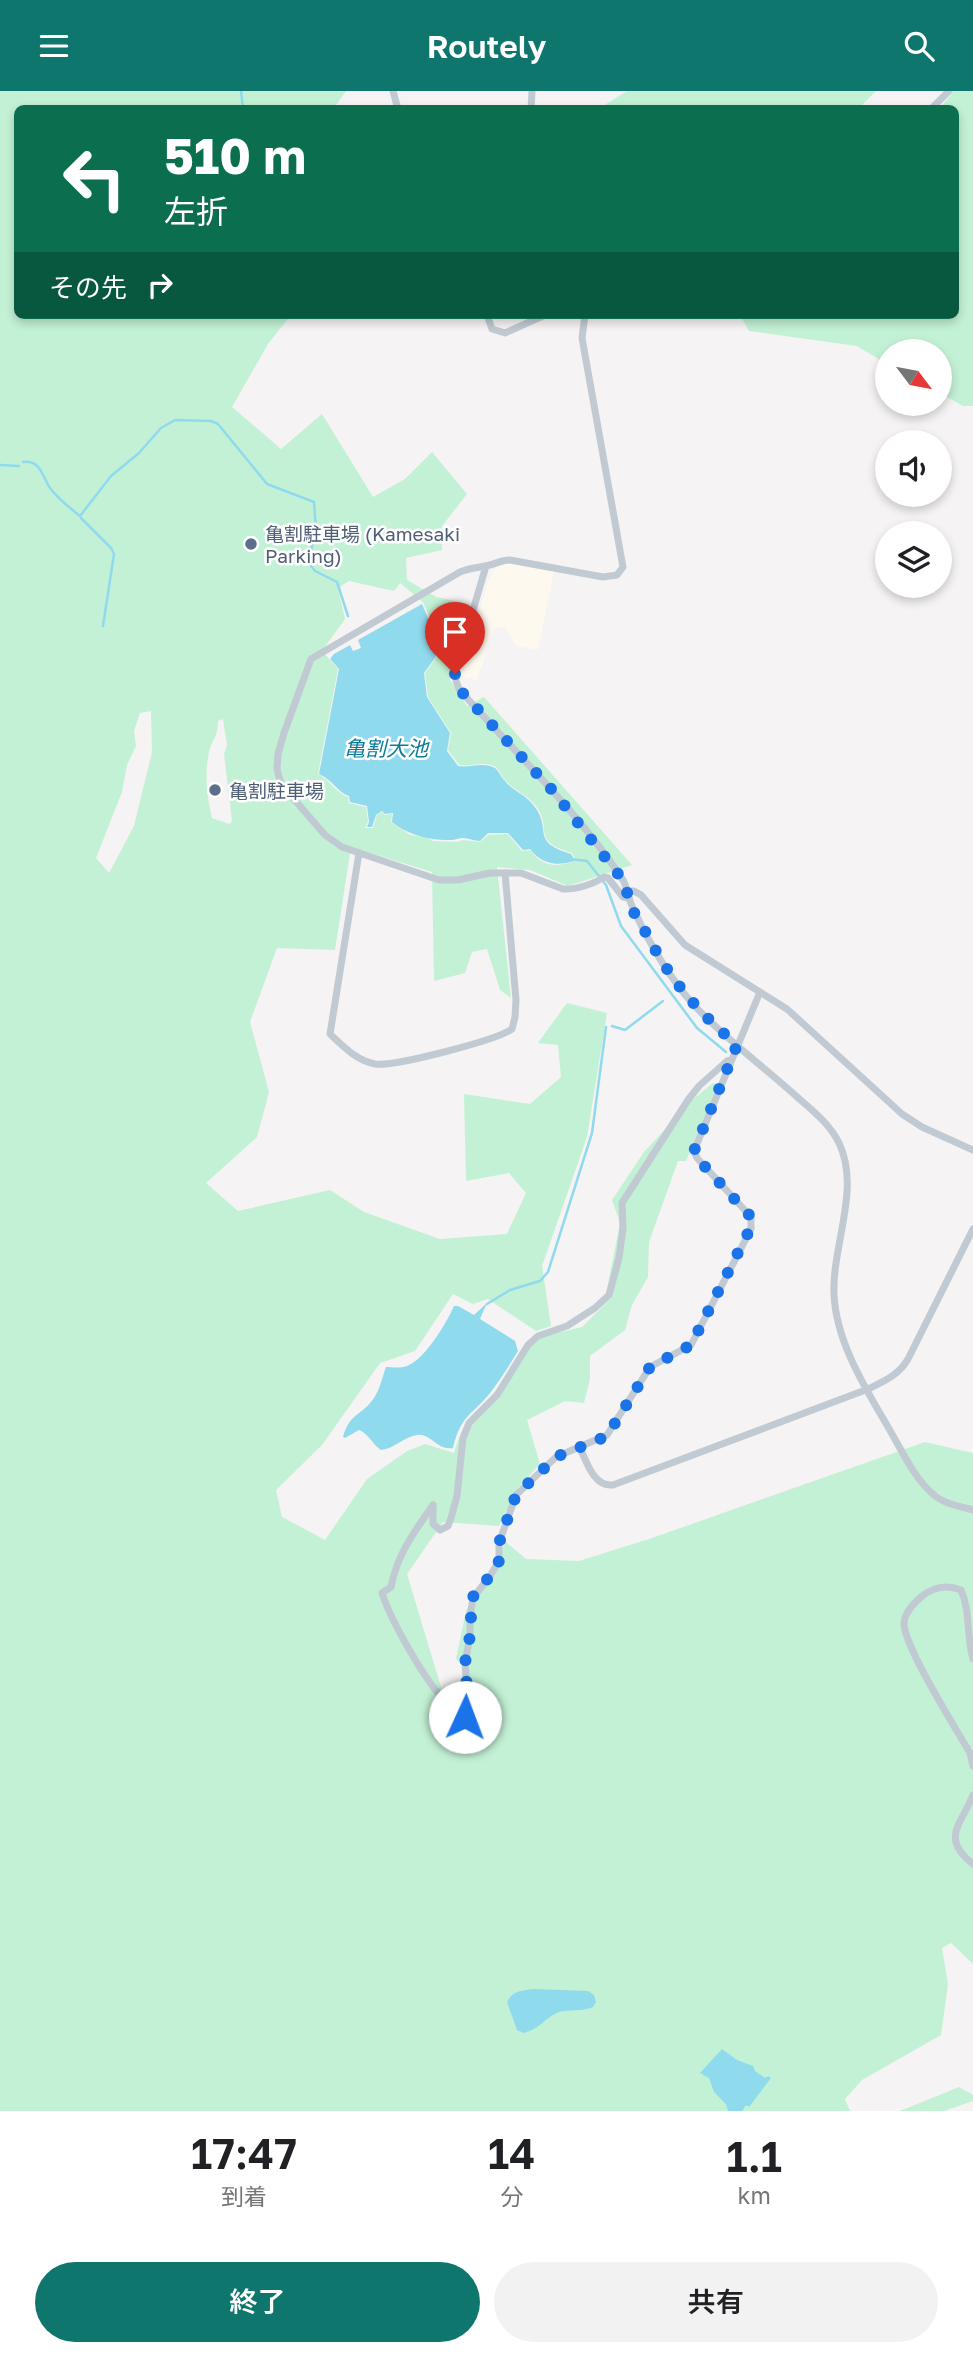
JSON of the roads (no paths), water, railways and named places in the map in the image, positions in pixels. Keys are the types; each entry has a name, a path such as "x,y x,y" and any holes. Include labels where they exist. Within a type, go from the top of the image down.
{"street":[{"path":"935,105 949,91"},
{"path":"488,319 492,329 505,333 536,319"},
{"path":"584,319 582,338 623,567 617,575 603,577 510,560 476,566 460,572 311,659 278,754 281,784 324,835 342,848 439,880 451,881 489,873 521,873 563,889 608,877 623,897 634,891 641,895 685,945 788,1009 902,1114 922,1127 973,1150"},
{"path":"486,566 456,668 456,681 475,707 553,791 622,879 661,961 675,983 695,1007 814,1112 838,1142 846,1172 846,1193 834,1277 839,1327 854,1364 917,1476 942,1501 973,1510"},
{"path":"359,853 330,1034 357,1057 374,1063 391,1063 438,1052 500,1036 512,1029 516,1000 505,873"},
{"path":"731,1061 727,1061 706,1078 688,1100 622,1203 623,1228 619,1258 609,1295 595,1308 567,1326 538,1336 528,1345 497,1395 469,1423 463,1438 457,1496 447,1526 440,1530 433,1524 433,1505 405,1545 394,1569 391,1587 382,1593 391,1618 427,1676 446,1703 465,1717 469,1714 465,1663 472,1598 499,1561 499,1543 516,1495 556,1457 603,1438 610,1432 650,1367 691,1345 751,1229 751,1217 697,1158 694,1151 760,992"},
{"path":"580,1448 599,1482 606,1486 613,1485 868,1389 894,1375 903,1367 973,1229"},
{"path":"973,1658 968,1637 969,1610 961,1590 942,1587 926,1593 910,1606 904,1622 910,1645 970,1753 973,1766"},
{"path":"973,1795 955,1830 960,1853 973,1864"}],"water":[{"name":"亀割大池","path":"422,604 439,644 435,658 424,673 427,697 450,733 447,751 458,766 486,765 495,768 508,784 534,806 550,844 571,854 575,861 556,864 545,861 530,849 523,850 508,833 488,833 480,841 420,836 392,822 393,813 385,814 382,811 376,815 372,827 367,827 367,806 350,802 349,796 319,774 339,669 330,659 350,645 353,651 361,648 358,640"},
{"path":"487,1303 480,1319 515,1341 518,1351 493,1389 464,1421 453,1448 443,1447 422,1435 413,1436 381,1450 359,1430 343,1437 352,1419 374,1398 386,1367 409,1365 422,1355 435,1339 454,1306 474,1315"},
{"path":"533,1989 588,1991 594,1995 596,2002 589,2009 559,2012 524,2033 517,2030 507,2002 515,1993"},
{"path":"722,2049 737,2060 753,2066 755,2071 765,2078 771,2078 749,2107 746,2105 742,2111 728,2111 726,2104 714,2092 709,2078 700,2073"}],"waterway":[{"path":"241,91 243,105"},
{"path":"23,462 37,466 53,492 80,516 111,476 139,453 161,428 175,420 211,421 218,424 267,484 314,502 316,531 308,562 315,571 337,582 348,616"},
{"path":"0,465 19,466"},
{"path":"81,518 114,554 103,626"},
{"path":"570,859 587,861 606,885 621,926 697,1028 726,1052"},
{"path":"612,1026 625,1030 663,1001"},
{"path":"487,1304 510,1290 540,1281 548,1272 592,1133 606,1027"}],"place":[{"name":"亀割駐車場 (Kamesaki Parking)","path":"251,544"},
{"name":"亀割駐車場","path":"215,790"}]}
